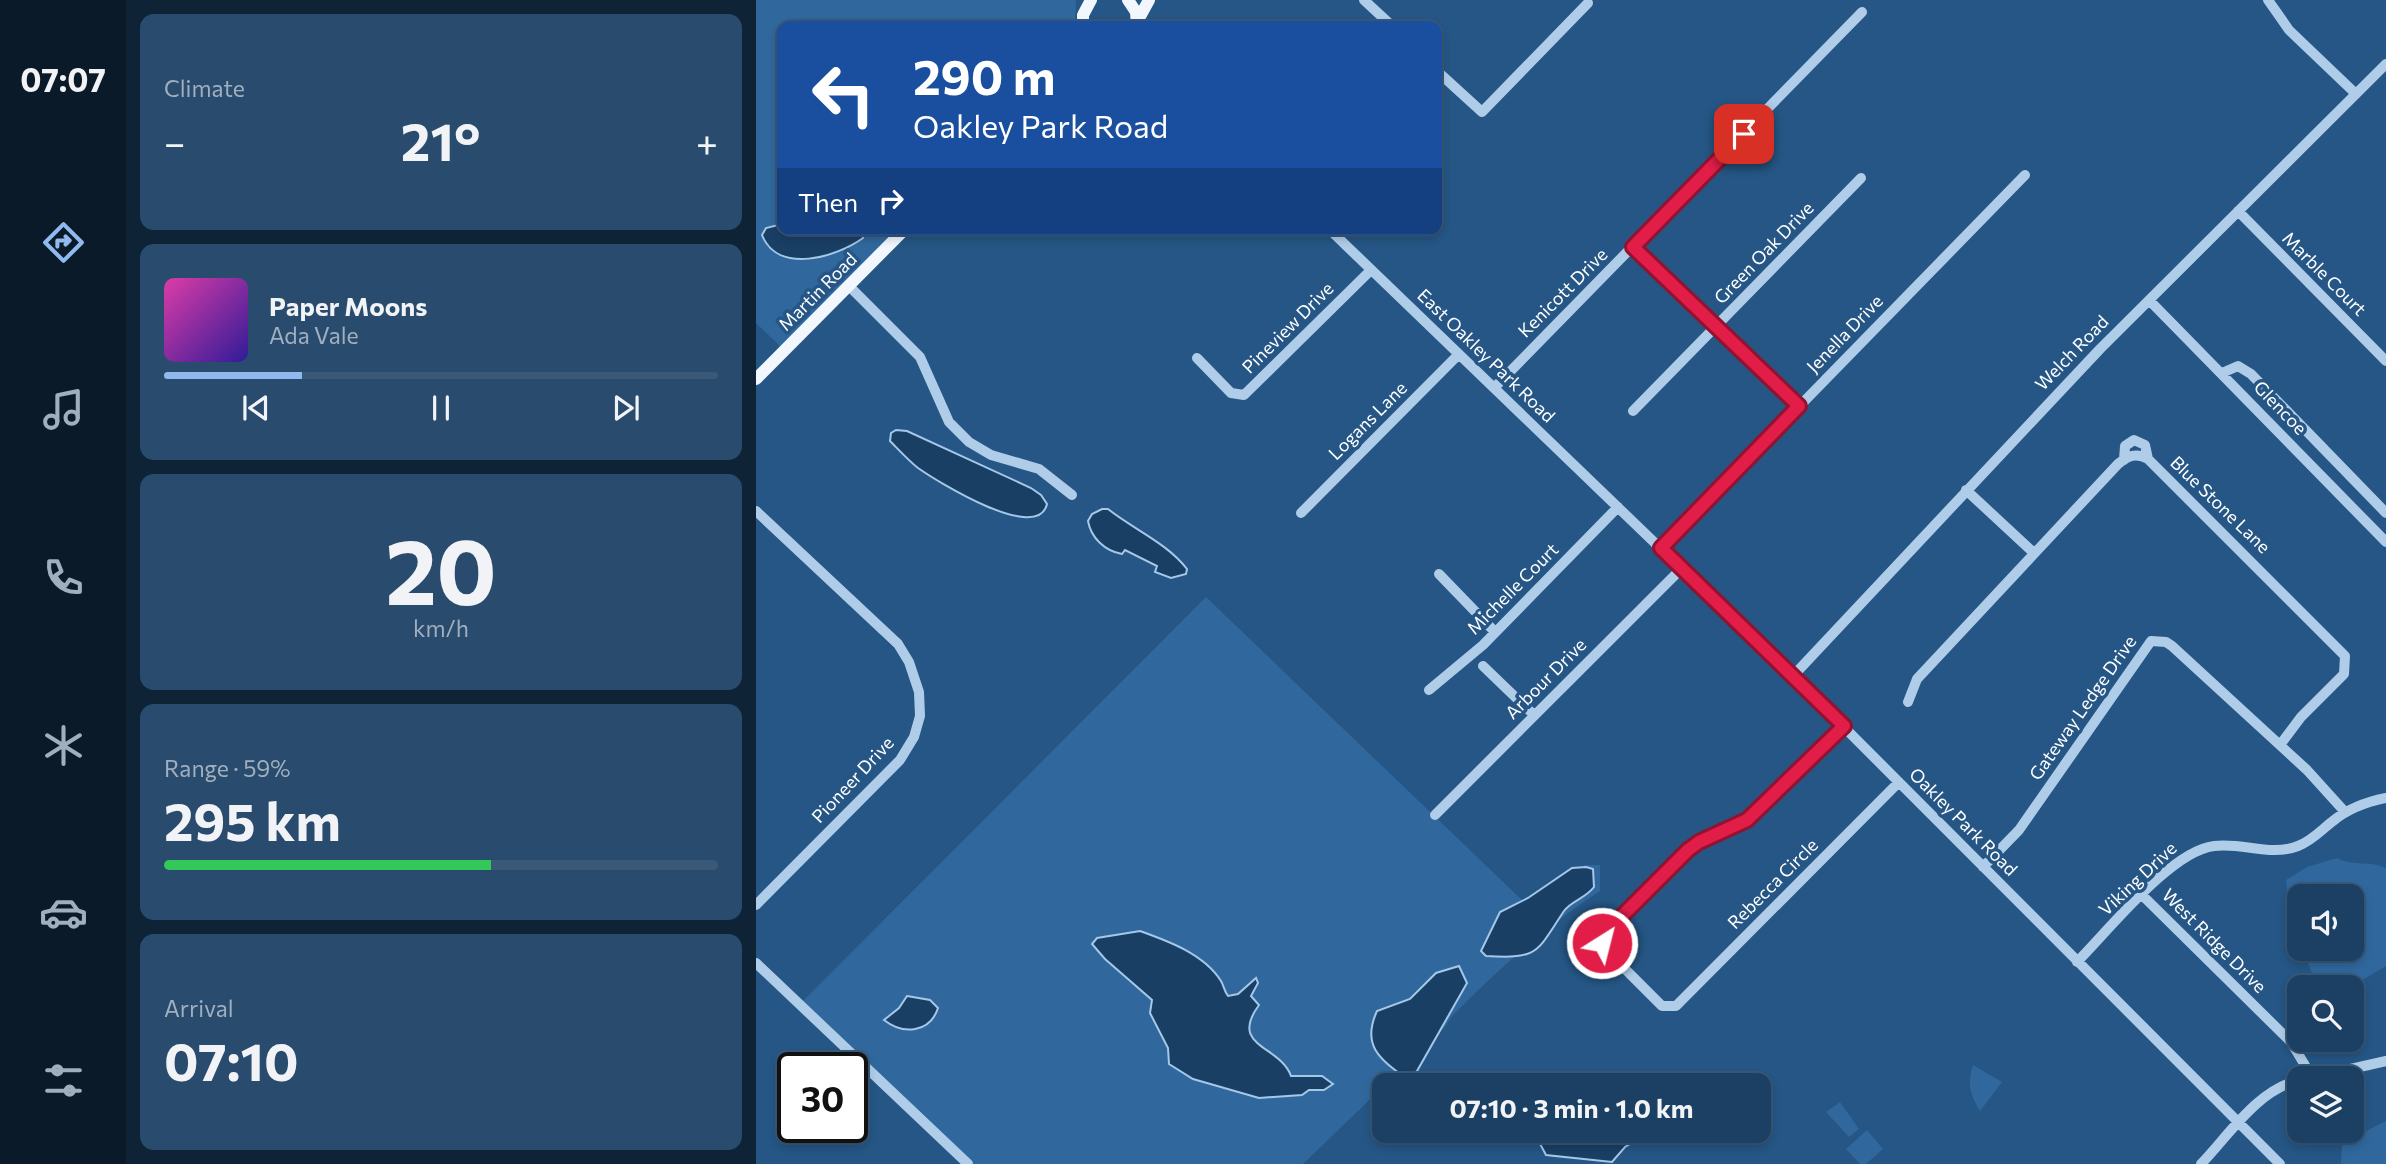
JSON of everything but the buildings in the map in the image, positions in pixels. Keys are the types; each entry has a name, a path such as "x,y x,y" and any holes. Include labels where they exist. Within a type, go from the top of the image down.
{"main road":[{"path":"1083,21 1091,0"},
{"path":"1128,0 1136,21"},
{"path":"1138,21 1150,0"},
{"name":"Martin Road","path":"756,379 899,235"}],"street":[{"path":"1082,0 1082,21"},
{"path":"1364,0 1387,21"},
{"path":"2268,0 2290,30 2356,94"},
{"path":"1442,76 1482,112 1588,3"},
{"name":"Kenicott Drive","path":"1494,388 1862,12"},
{"name":"Welch Road","path":"1794,676 1966,490 2149,300 2386,64"},
{"name":"Jenella Drive","path":"1661,548 2025,175"},
{"name":"Green Oak Drive","path":"1633,411 1861,178"},
{"name":"Marble Court","path":"2238,211 2386,361"},
{"name":"East Oakley Park Road","path":"1335,235 1619,507"},
{"path":"1633,247 1799,406"},
{"name":"Pineview Drive","path":"1197,358 1231,393 1244,396 1371,270"},
{"path":"849,286 920,357 948,422 969,442 991,455 1040,470 1072,495"},
{"name":"Glencoe","path":"2149,300 2386,542"},
{"name":"Logans Lane","path":"1301,513 1459,354"},
{"path":"2222,373 2238,366 2251,374 2386,513"},
{"name":"Blue Stone Lane","path":"1908,702 1917,679 2124,460 2134,455 2148,459 2346,656 2344,674 2301,717 2280,745"},
{"path":"1966,490 2034,553"},
{"name":"Oakley Park Road","path":"1619,507 1794,676 2280,1164"},
{"name":"Michelle Court","path":"1429,690 1495,632 1619,507"},
{"name":"Pioneer Drive","path":"756,511 898,645 914,673 921,703 918,726 900,760 756,905"},
{"name":"Arbour Drive","path":"1435,815 1682,568"},
{"path":"1438,575 1495,632"},
{"name":"Gateway Ledge Drive","path":"1983,867 2019,830 2151,641 2166,642 2172,646 2262,732 2280,745 2345,812"},
{"path":"1483,666 1534,715"},
{"name":"Rebecca Circle","path":"1844,726 1747,820 1699,842 1688,850 1604,936 1602,943 1607,951 1662,1006 1670,1008 1679,1003 1899,782"},
{"name":"Viking Drive","path":"2077,962 2176,863 2197,850 2223,845 2264,851 2286,850 2315,837 2345,812 2363,803 2386,798"},
{"name":"West Ridge Drive","path":"2143,896 2291,1042 2305,1066"},
{"path":"756,963 968,1164"},
{"path":"2364,1066 2386,1061"},
{"path":"2201,1164 2274,1090 2287,1085"}],"shaded area":[{"path":"756,0 1076,0 1075,21 777,21 777,235 894,235 783,349 756,323"},
{"path":"777,225 777,235 863,235 863,238 824,256 794,259 781,255 770,247 762,235 766,228"},
{"path":"896,430 907,431 1031,488 1041,495 1047,504 1040,515 1026,517 1008,514 965,496 918,468 907,458 890,441 891,433"},
{"path":"1108,509 1170,551 1187,569 1186,574 1171,578 1155,572 1157,566 1125,550 1122,554 1105,547 1092,533 1088,521 1092,514"},
{"path":"1206,597 1524,902 1585,865 1600,865 1600,891 1560,919 1505,965 1397,1073 1372,1073 1372,1097 1303,1164 970,1164 868,1067 868,1052 852,1052 801,1003"},
{"path":"2337,858 2386,868 2386,966 2364,979 2364,975 2312,973 2307,961 2364,961 2364,884 2287,884 2287,890 2286,880 2307,867"},
{"path":"1572,868 1593,869 1594,887 1567,908 1534,950 1527,954 1503,957 1486,956 1481,951 1500,912 1528,898"},
{"path":"1140,931 1173,944 1205,963 1221,981 1228,996 1238,994 1256,978 1258,983 1251,996 1259,1005 1249,1029 1253,1038 1285,1066 1291,1076 1322,1076 1333,1084 1324,1090 1309,1090 1302,1095 1259,1098 1193,1079 1169,1064 1168,1048 1150,1013 1152,1000 1092,944 1097,938"},
{"path":"1459,966 1467,983 1417,1071 1399,1073 1381,1058 1372,1043 1371,1034 1377,1011 1410,999 1436,973"},
{"path":"907,996 930,1000 938,1008 929,1023 915,1029 907,1029 891,1025 884,1020 899,1008"},
{"path":"1973,1065 2002,1082 1980,1111 1970,1089"},
{"path":"1840,1102 1859,1129 1849,1137 1826,1112"},
{"path":"2386,1121 2386,1164 2341,1164 2342,1143 2364,1143 2364,1132"},
{"path":"1867,1130 1883,1149 1866,1164 1860,1164 1846,1149"},
{"path":"1540,1143 1632,1143 1612,1162 1546,1155"}],"route":[{"path":"1602,943 1614,924 1688,850 1699,842 1747,820 1844,726 1661,548 1799,406 1633,247 1744,134"}]}
